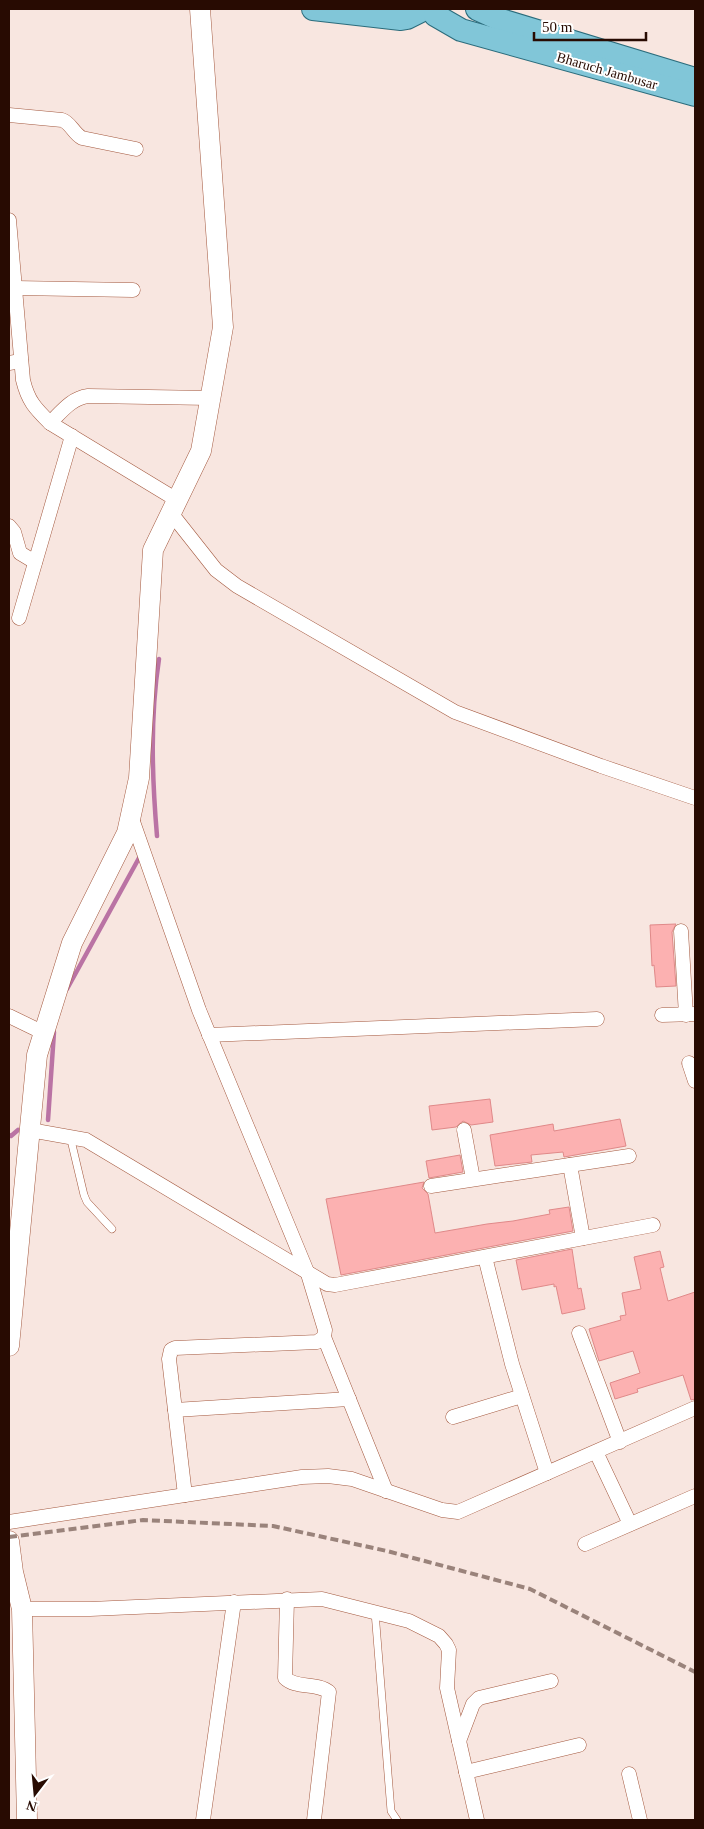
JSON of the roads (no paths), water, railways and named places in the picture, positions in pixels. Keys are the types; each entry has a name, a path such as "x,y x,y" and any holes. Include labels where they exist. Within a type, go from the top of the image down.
{"main road":[{"name":"Bharuch Jambusar","path":"477,9 509,23 695,79"},
{"name":"Bharuch Jambusar","path":"338,10 401,19 429,11 461,30 695,96"}],"street":[{"path":"9,1346 37,1055 72,943 127,833 139,778 153,550 201,451 223,327 200,9"},
{"path":"9,116 62,120 69,123 78,136 82,138 136,149"},
{"path":"9,220 15,288 15,362 23,380 26,394 34,407 50,423 174,506 216,570 231,583 455,712 592,763 695,798"},
{"path":"15,288 133,290"},
{"path":"50,423 79,397 210,398"},
{"path":"19,618 72,436"},
{"path":"9,526 14,532 20,553 35,562"},
{"path":"131,816 196,1004 308,1274 325,1330 324,1337 386,1491"},
{"path":"662,1015 691,1014 682,932"},
{"path":"9,1016 44,1033"},
{"path":"209,1035 597,1019"},
{"path":"689,1063 695,1081"},
{"path":"30,1130 86,1140 327,1284 335,1285 653,1225"},
{"path":"464,1130 472,1179"},
{"path":"431,1186 629,1156"},
{"path":"570,1165 583,1238"},
{"path":"485,1257 512,1364 548,1474"},
{"path":"579,1333 620,1442"},
{"path":"185,1495 169,1359 171,1350 175,1348 317,1342 324,1337"},
{"path":"453,1417 522,1396"},
{"path":"175,1410 349,1399"},
{"path":"9,1522 302,1477 328,1476 352,1479 442,1510 458,1512 695,1408"},
{"path":"596,1452 630,1524"},
{"path":"585,1544 695,1496"},
{"path":"9,1541 13,1572 22,1609 16,1643 27,1820"},
{"path":"22,1609 90,1609 322,1598 399,1618 419,1626 439,1636 446,1644 449,1656 447,1688 477,1820"},
{"path":"287,1600 285,1678 290,1682 324,1688 329,1692 314,1820"},
{"path":"203,1820 234,1602"},
{"path":"459,1741 473,1704 479,1698 551,1681"},
{"path":"466,1772 579,1745"},
{"path":"629,1774 640,1820"}],"lane":[{"path":"70,1136 84,1195 112,1229"},
{"path":"375,1612 391,1811 397,1820"}],"waterway":[{"path":"157,836 153,748 154,703 159,659"},
{"path":"67,989 139,858"},
{"path":"48,1120 54,1032"},
{"path":"9,1135 11,1136 18,1130"}],"railway":[{"path":"9,1537 143,1520 273,1526 387,1551 530,1589 695,1672"}]}
